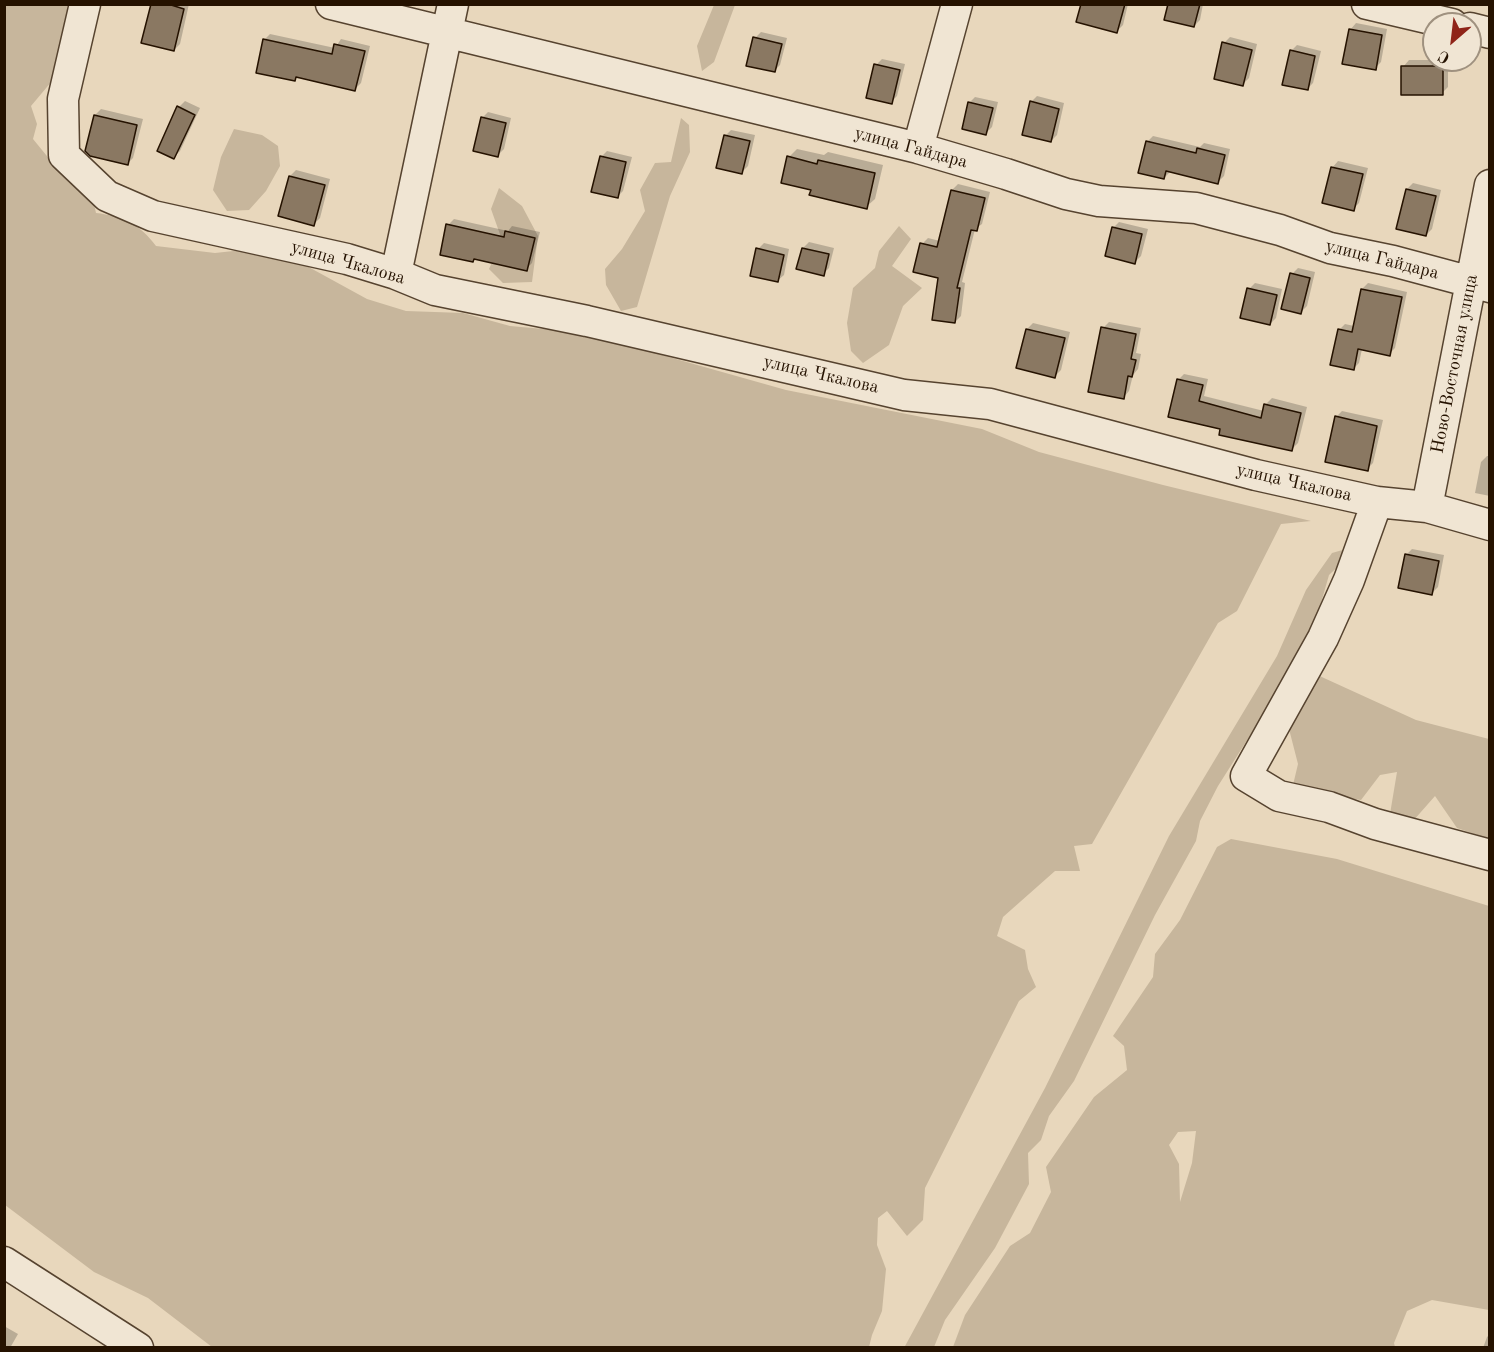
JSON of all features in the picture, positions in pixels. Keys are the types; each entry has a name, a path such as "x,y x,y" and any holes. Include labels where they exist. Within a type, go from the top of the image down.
{"street":[{"name":"улица Чкалова","path":"85,4 63,99 64,155 107,196 153,216 347,259 396,274 435,290 587,321 904,395 990,404 1256,476 1377,502 1427,507 1490,525"},
{"name":"улица Гайдара","path":"331,4 450,18 918,148 1066,194 1099,201 1196,208 1280,230 1330,248 1393,261 1480,285"},
{"path":"918,148 957,4"},
{"path":"1367,4 1422,17"},
{"path":"396,274 450,18"},
{"name":"Ново-Восточная улица","path":"1427,507 1480,285 1490,185"},
{"path":"1377,502 1349,580 1323,638 1246,776 1279,796 1329,807 1376,824 1490,855"},
{"path":"4,1262 138,1347"}],"shaded area":[{"path":"4,5 68,5 52,81 31,106 37,124 33,139 60,172 91,191 96,213 130,222 144,232 156,246 215,253 252,249 294,259 367,299 406,311 463,313 510,326 611,335 644,350 786,390 982,429 1039,452 1311,521 1281,524 1237,611 1218,623 1092,844 1074,846 1080,871 1055,871 1003,917 997,936 1025,950 1028,969 1036,987 1019,1001 925,1188 923,1220 907,1236 887,1211 878,1218 877,1245 886,1269 882,1311 869,1347 212,1347 148,1298 94,1272 5,1205"},
{"path":"714,5 735,5 714,62 702,71 697,46"},
{"path":"681,118 689,125 690,152 670,196 637,307 621,311 606,285 605,269 622,249 645,211 640,190 655,163 671,162"},
{"path":"234,129 262,135 278,146 280,166 266,191 249,210 227,211 213,190 221,157"},
{"path":"499,188 522,206 538,236 532,282 503,283 489,269 502,240 491,209"},
{"path":"899,226 911,239 892,266 922,288 903,306 889,345 863,363 851,351 847,323 853,288 875,268 879,251"},
{"path":"1346,549 1346,559 1329,575 1319,610 1289,674 1218,786 1200,821 1196,841 1155,915 1074,1081 1049,1116 1041,1140 1028,1153 1029,1184 995,1248 945,1320 934,1347 904,1348 1045,1088 1169,836 1277,656 1306,590 1332,553"},
{"path":"1313,673 1416,720 1489,739 1489,839 1457,828 1435,796 1413,821 1390,814 1397,772 1380,775 1361,800 1314,792 1288,806 1298,764 1289,729"},
{"path":"1231,839 1337,859 1489,906 1489,1310 1432,1300 1407,1311 1394,1343 1395,1347 953,1347 965,1315 1010,1246 1030,1233 1051,1192 1046,1167 1094,1097 1127,1070 1124,1046 1113,1036 1153,977 1155,954 1180,920 1217,847","holes":["1196,1131 1192,1163 1180,1202 1179,1164 1169,1145 1178,1132"]}],"building":[{"path":"151,4 168,4 184,9 174,51 141,43"},
{"path":"1081,4 1125,4 1117,33 1076,22"},
{"path":"1168,4 1200,4 1194,27 1164,20"},
{"path":"1349,29 1382,35 1376,70 1342,64"},
{"path":"753,37 782,44 775,72 746,66"},
{"path":"263,39 332,54 334,44 365,51 355,91 296,77 295,81 256,73"},
{"path":"1222,42 1252,50 1243,86 1214,79"},
{"path":"1290,50 1315,56 1308,90 1282,85"},
{"path":"874,64 900,70 892,104 866,98"},
{"path":"1401,66 1422,66 1422,72 1443,72 1443,95 1401,95"},
{"path":"1030,101 1059,109 1051,142 1022,135"},
{"path":"968,102 993,108 986,135 962,129"},
{"path":"177,106 195,115 174,159 157,151"},
{"path":"94,115 137,125 128,165 90,156 85,151"},
{"path":"481,117 506,123 498,157 473,151"},
{"path":"724,135 750,141 742,174 716,168"},
{"path":"1146,141 1196,153 1197,148 1225,155 1218,184 1166,171 1164,179 1138,173"},
{"path":"600,156 626,162 618,198 591,192"},
{"path":"787,156 817,164 818,160 875,173 867,209 809,195 811,190 781,183"},
{"path":"1331,167 1363,174 1354,211 1322,203"},
{"path":"289,176 325,185 314,226 278,216"},
{"path":"1406,189 1436,196 1426,236 1396,229"},
{"path":"951,190 985,198 977,231 971,230 957,288 960,288 955,323 932,320 938,278 913,272 920,243 937,247"},
{"path":"446,224 504,237 505,231 535,238 527,271 474,259 473,262 440,255"},
{"path":"1112,227 1142,234 1135,264 1105,256"},
{"path":"756,248 784,255 778,282 750,276"},
{"path":"802,248 829,254 824,276 796,269"},
{"path":"1290,273 1310,278 1301,314 1281,309"},
{"path":"1247,288 1277,295 1270,325 1240,318"},
{"path":"1361,289 1402,297 1390,356 1358,349 1354,370 1330,365 1338,329 1352,332"},
{"path":"1101,327 1136,334 1131,359 1136,360 1132,377 1128,376 1124,399 1088,392"},
{"path":"1026,329 1065,338 1055,378 1016,368"},
{"path":"1177,379 1203,385 1199,401 1261,418 1264,404 1301,413 1292,451 1219,435 1220,429 1168,417"},
{"path":"1335,416 1377,426 1368,471 1325,462"},
{"path":"1405,554 1439,561 1432,595 1398,588"}]}
